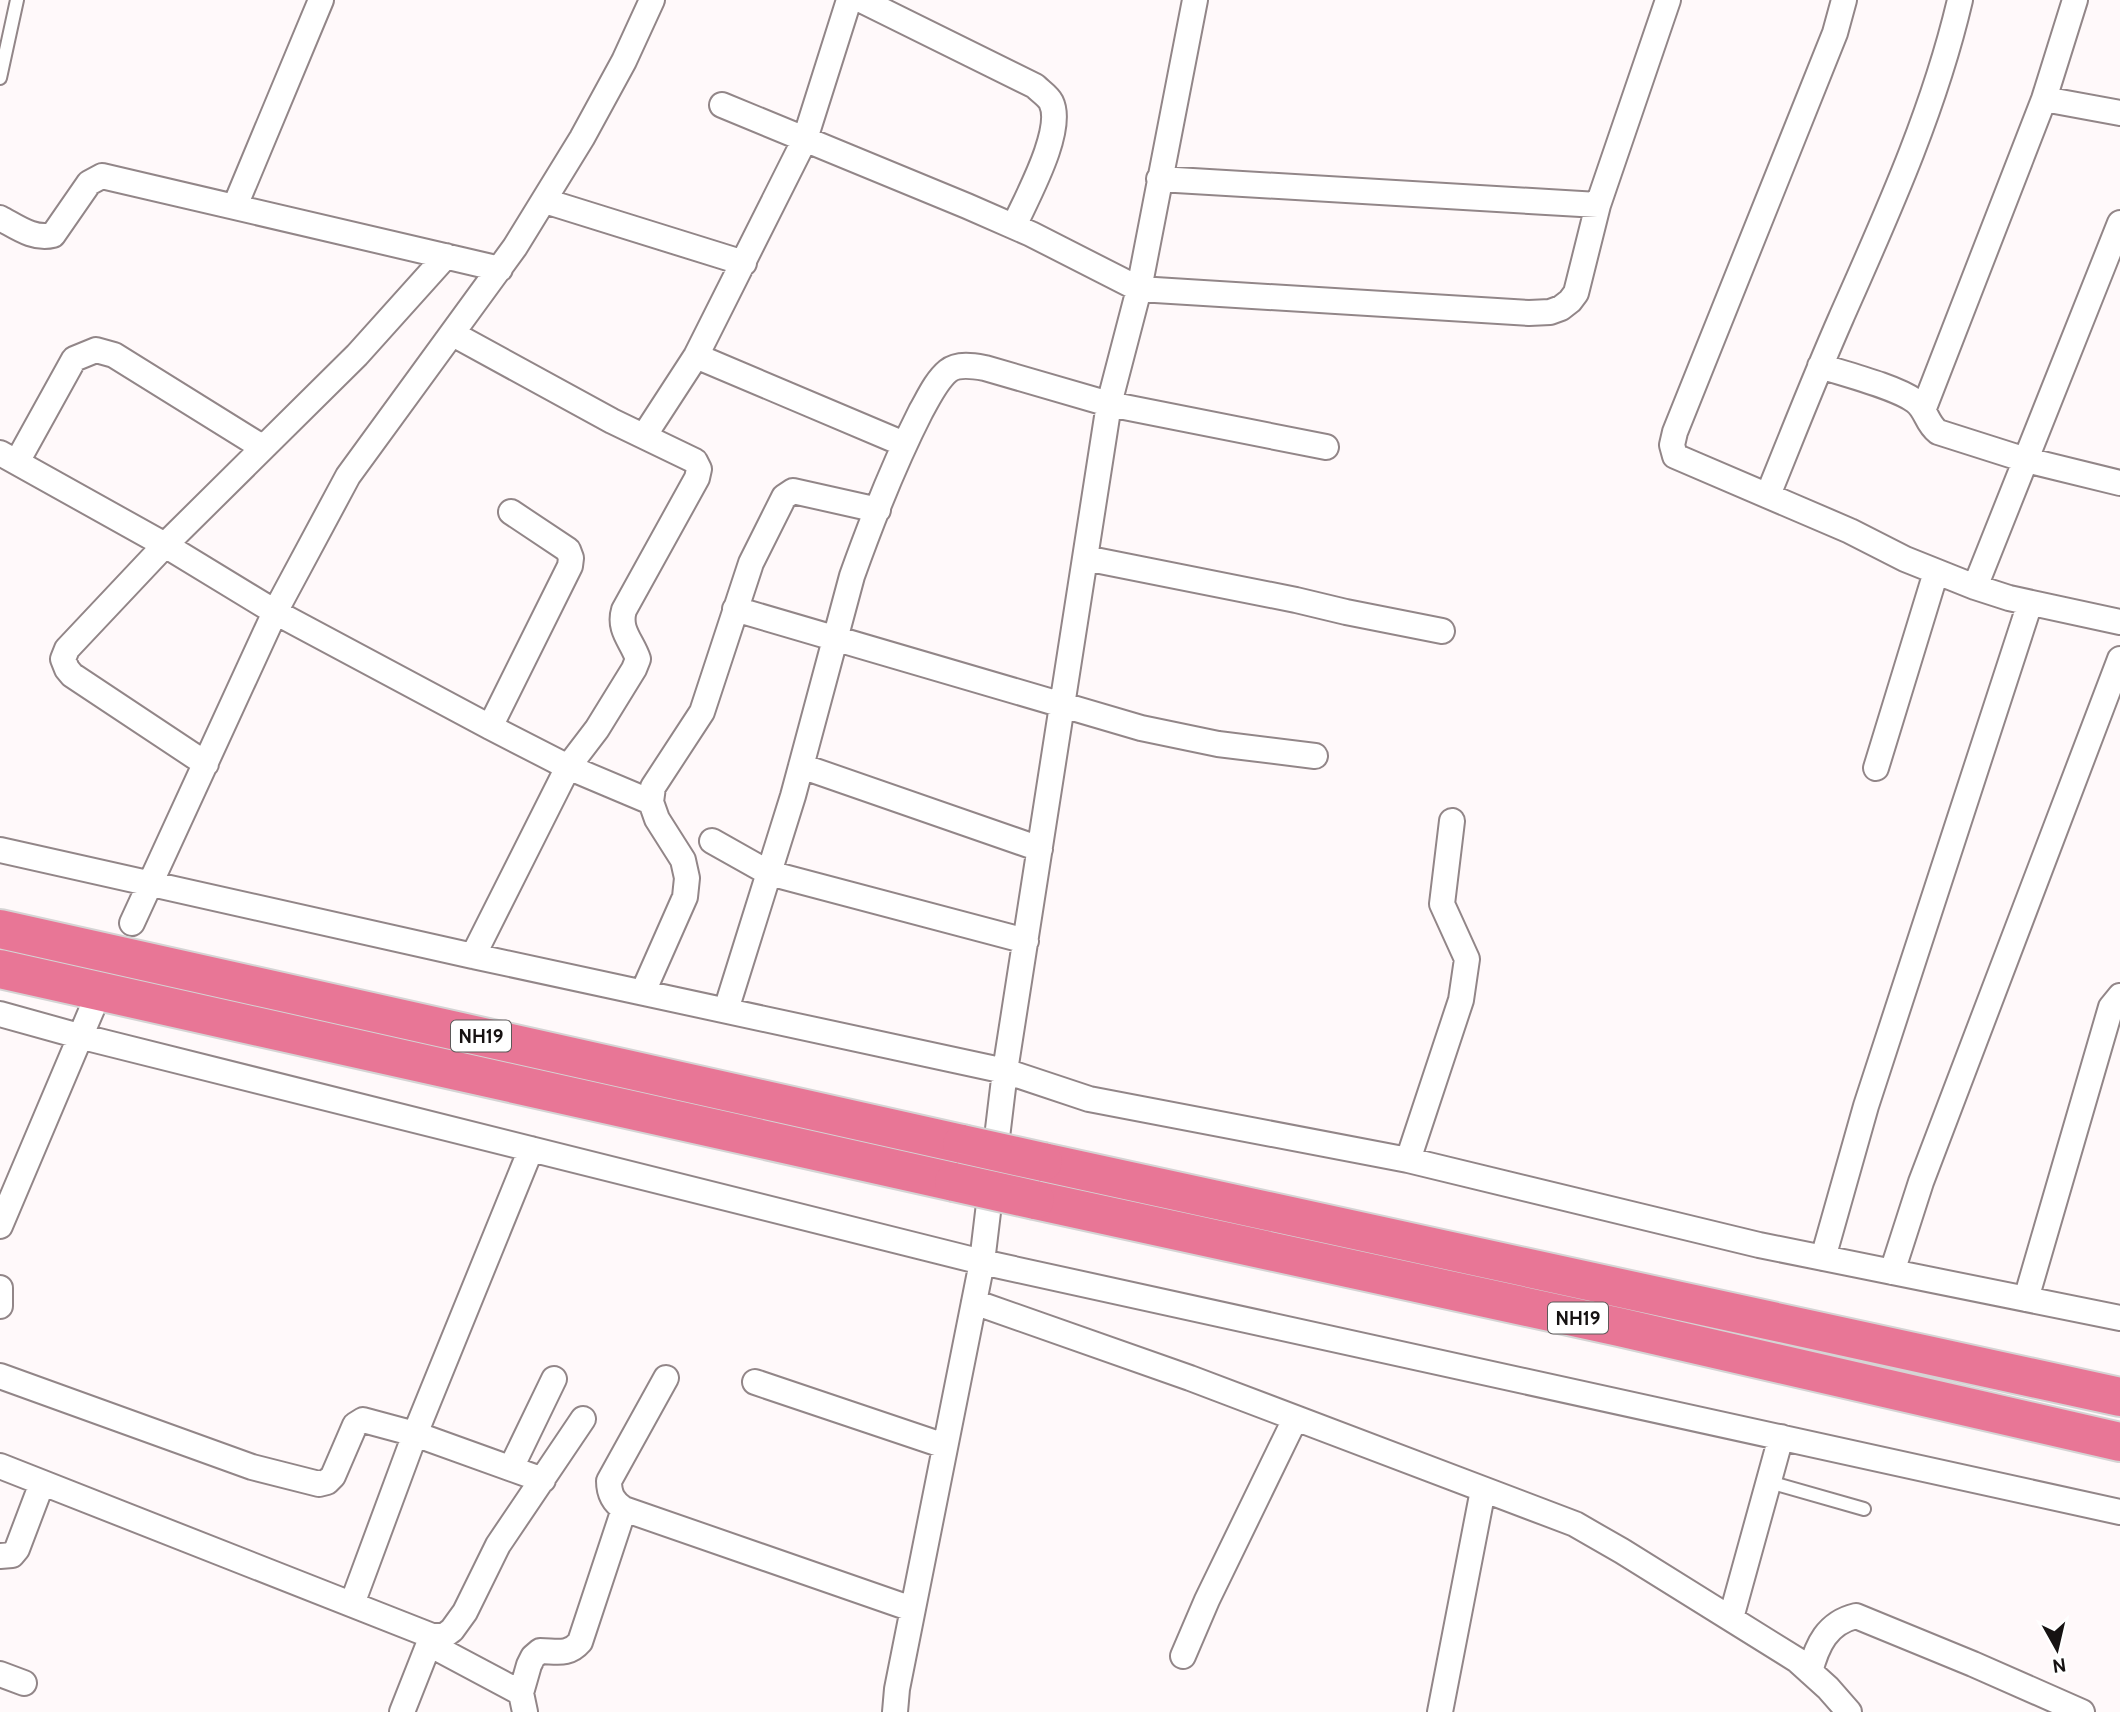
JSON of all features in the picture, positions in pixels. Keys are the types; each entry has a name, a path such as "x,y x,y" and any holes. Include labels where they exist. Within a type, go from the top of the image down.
{"highway":[{"name":"NH19","path":"0,929 1043,1162 2120,1397"},
{"name":"NH19","path":"0,969 1619,1327 2120,1442"}],"street":[{"path":"235,206 321,0"},
{"path":"132,923 275,611 348,476 500,269 545,201 624,61 652,0"},
{"path":"644,436 696,356 805,139 849,0"},
{"path":"862,0 1035,86 1051,102 1055,123 1047,152 1014,226"},
{"path":"895,1712 912,1609 982,1262 1005,1072 1110,404 1139,289 1195,0"},
{"path":"722,105 1014,226 1139,289 1446,309 1550,312 1561,308 1576,293 1598,205 1668,0"},
{"path":"1844,0 1835,33 1680,419 1672,445 1675,456 1975,587 2030,603 2120,622"},
{"path":"1768,495 1916,142 1944,66 1960,0"},
{"path":"1924,408 2044,99 2075,0"},
{"path":"2044,99 2120,113"},
{"path":"0,218 43,238 53,235 89,183 102,176 500,269"},
{"path":"1159,179 1598,205"},
{"path":"545,201 744,263"},
{"path":"1975,587 2120,223"},
{"path":"206,764 72,675 63,659 67,649 165,545 356,355 446,256"},
{"path":"453,334 695,461 699,469 697,478 624,610 621,620 623,630 638,659 634,669 597,729 568,767 473,956"},
{"path":"262,447 114,355 96,351 74,359 8,458 165,545 275,611 489,727 568,767 650,802"},
{"path":"696,356 904,444"},
{"path":"726,1010 801,766 852,576 904,444 935,386 950,369 968,365 985,368 1110,404 1326,447"},
{"path":"1820,366 1909,397 1924,408 1930,426 1938,432 2026,460 2120,483"},
{"path":"643,992 685,897 687,878 684,860 657,820 650,802 653,787 702,712 751,564 784,496 793,491 809,493 878,510"},
{"path":"489,727 570,566 571,558 568,550 510,512"},
{"path":"1085,558 1442,631"},
{"path":"1876,768 1936,572"},
{"path":"1823,1258 1866,1106 2030,603"},
{"path":"735,609 1062,706 1175,736 1315,756"},
{"path":"1892,1272 1921,1182 2120,659"},
{"path":"801,766 1040,849"},
{"path":"1408,1160 1461,1000 1465,977 1467,959 1442,904 1452,821"},
{"path":"712,841 769,873 1026,940"},
{"path":"0,849 1005,1072 1088,1099 1408,1160 1746,1242 2120,1318"},
{"path":"2026,1298 2111,1007 2120,996"},
{"path":"0,1226 92,1009"},
{"path":"0,1014 79,1037 982,1262 2120,1512"},
{"path":"352,1604 415,1434 531,1149"},
{"path":"0,1288 0,1306"},
{"path":"974,1302 1190,1378 1575,1524 1797,1660 1849,1712"},
{"path":"0,1376 240,1463 319,1484 327,1482 333,1476 355,1425 363,1420 415,1434 543,1480"},
{"path":"666,1378 609,1481 609,1490 615,1503 624,1509 912,1609"},
{"path":"510,1468 554,1379"},
{"path":"755,1382 945,1446"},
{"path":"430,1640 444,1636 459,1621 498,1545 583,1419"},
{"path":"1184,1656 1207,1600 1295,1419"},
{"path":"1731,1618 1781,1437"},
{"path":"0,1466 352,1604 430,1640 523,1703 533,1657 540,1651 565,1653 574,1650 580,1642 624,1509"},
{"path":"0,1556 12,1555 17,1549 43,1483"},
{"path":"1440,1712 1483,1490"},
{"path":"1810,1672 1824,1634 1841,1619 1856,1616 2082,1712"},
{"path":"402,1712 430,1640"},
{"path":"0,1674 24,1683"}],"lane":[{"path":"0,78 17,0"},
{"path":"1769,1482 1864,1508"}]}
